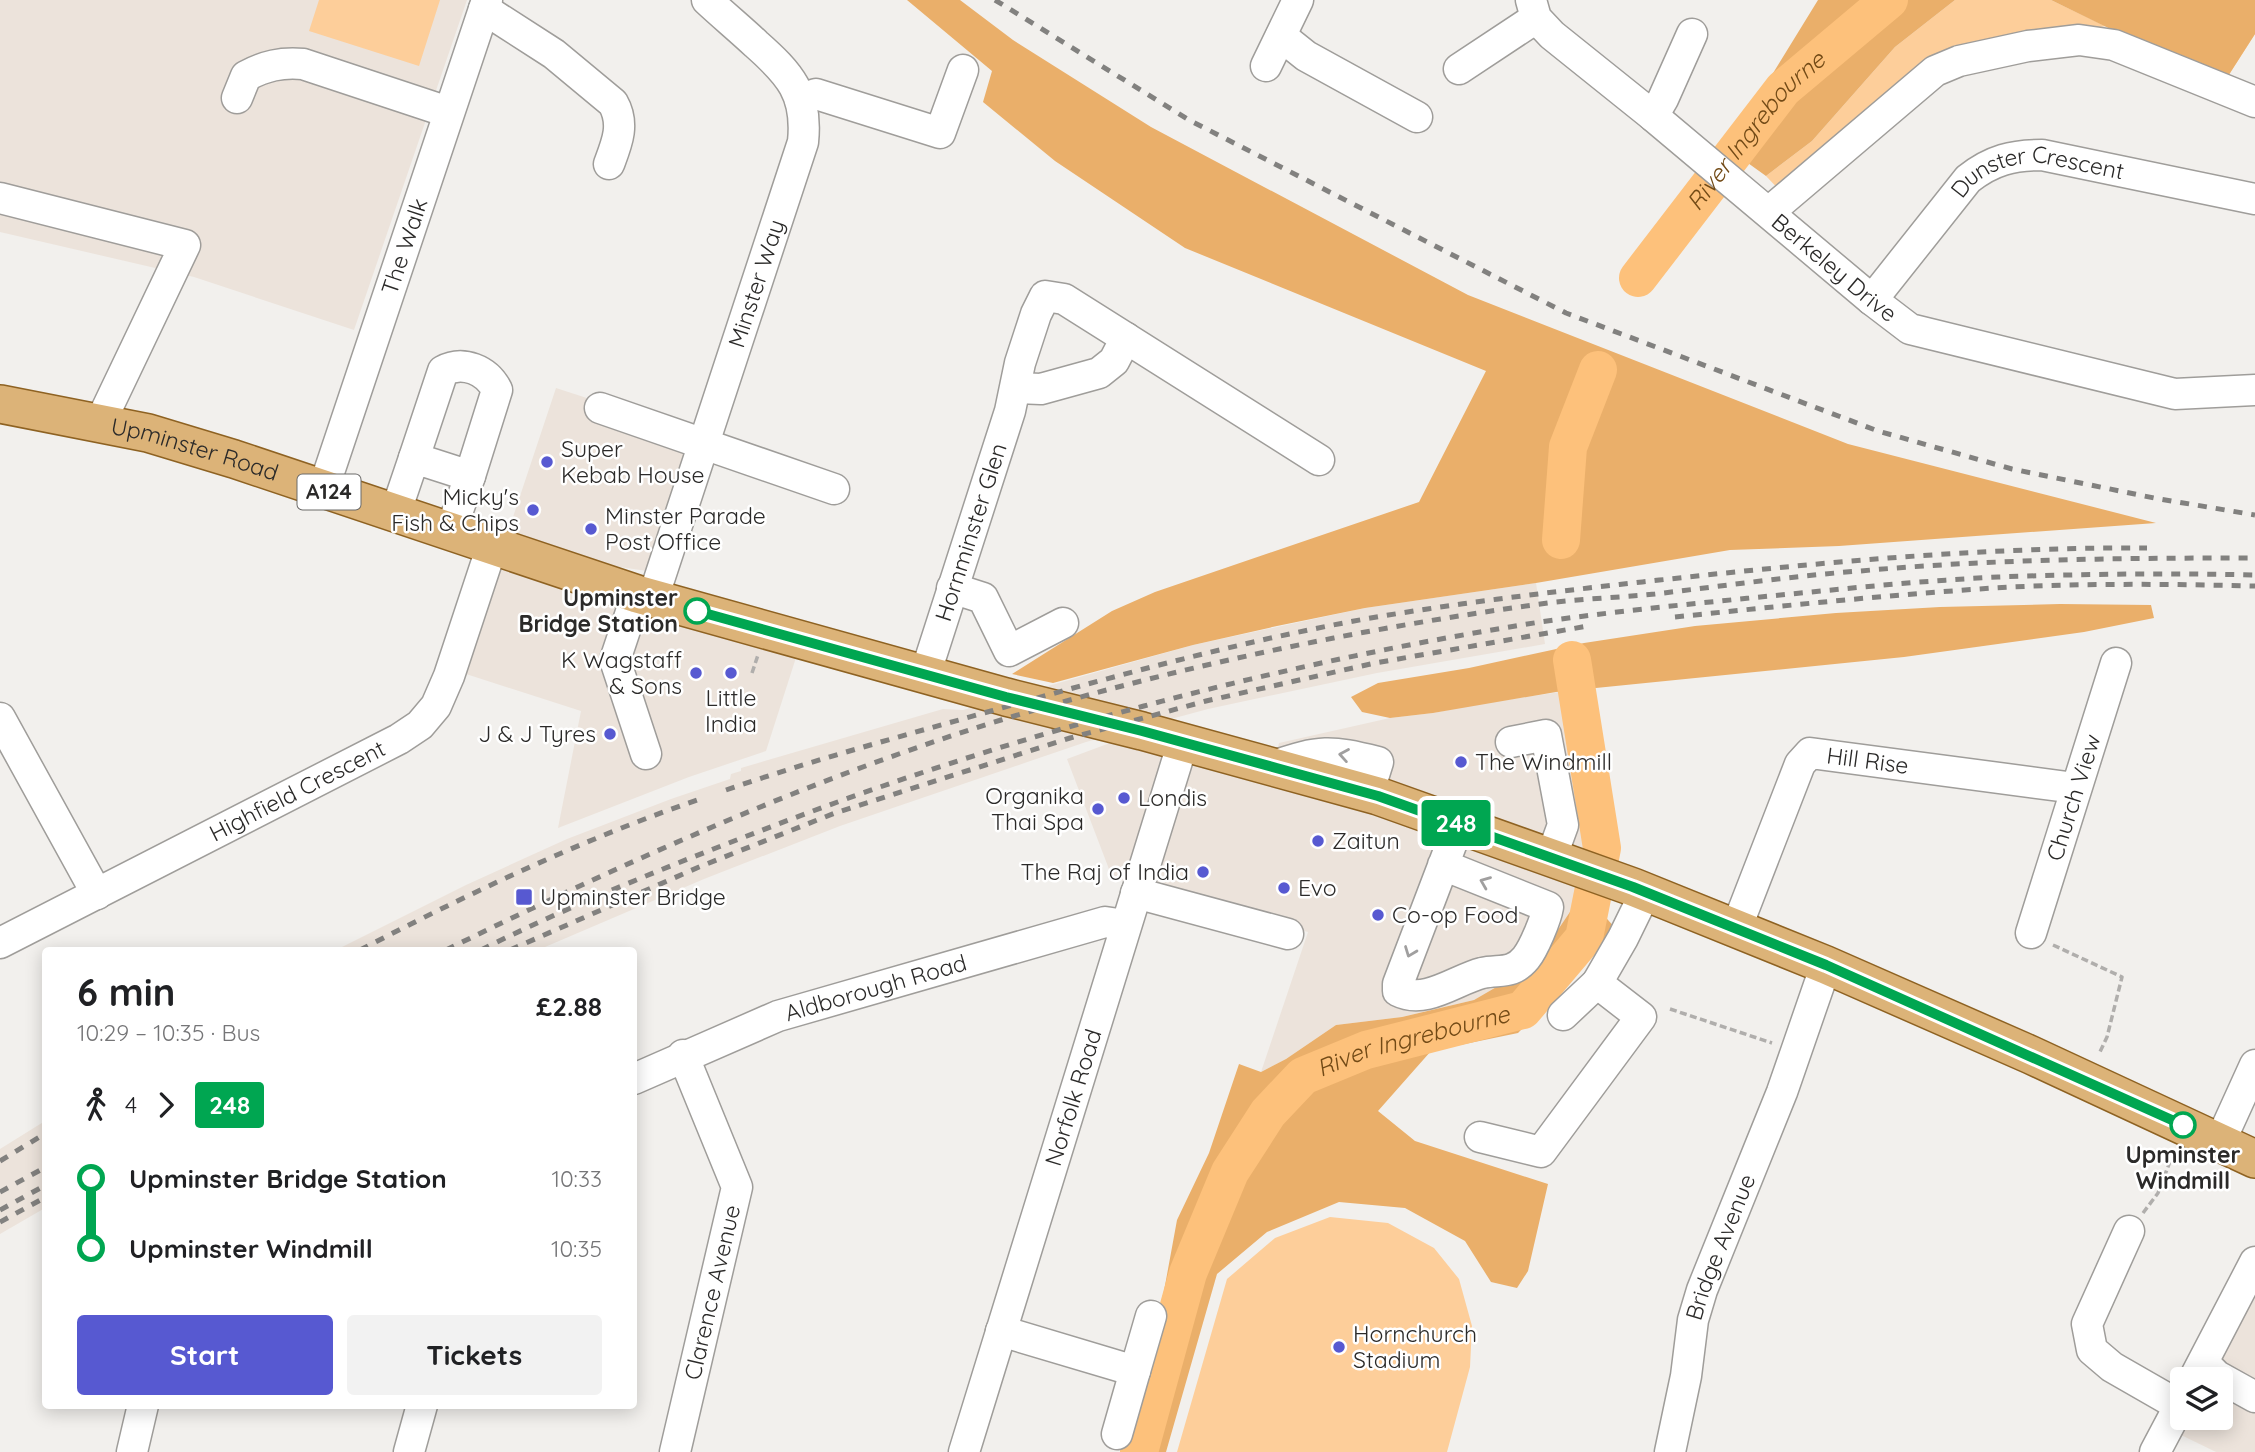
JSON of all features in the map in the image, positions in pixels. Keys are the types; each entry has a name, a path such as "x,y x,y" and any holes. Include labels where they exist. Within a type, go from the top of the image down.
{"main road":[{"name":"Upminster Road","path":"0,404 148,433 645,596 925,675 1273,766 1368,794 1598,875 1826,965"},
{"name":"A124","path":"1826,965 2255,1158"}],"street":[{"name":"Minster Way","path":"646,754 615,660 645,596 705,445 803,142 804,113 794,83 783,68 707,0"},
{"path":"1266,66 1298,0"},
{"path":"485,4 554,54 614,103 620,123 618,140 609,164"},
{"name":"The Walk","path":"323,490 485,4"},
{"path":"1459,69 1534,9"},
{"name":"Berkeley Drive","path":"1534,9 1552,35 1910,329 2175,394 2255,390"},
{"path":"1653,116 1692,34"},
{"path":"1281,36 1307,56 1417,117"},
{"path":"1761,206 1935,71 1959,61 2028,46 2079,40 2114,45 2255,102"},
{"path":"237,98 246,76 262,67 283,62 303,64 448,112"},
{"path":"800,99 816,94 940,133 963,70"},
{"name":"Dunster Crescent","path":"1872,300 1968,178 2000,160 2021,155 2042,155 2255,200"},
{"path":"0,198 185,246 100,423"},
{"name":"Hornminster Glen","path":"925,675 1016,388 1020,363 1035,314 1045,296 1064,299 1319,460"},
{"path":"1016,388 1041,389 1099,373 1114,361 1126,338"},
{"path":"395,514 443,372 459,366 475,369 491,378 497,390 450,533"},
{"path":"600,408 834,489"},
{"path":"414,458 470,476"},
{"name":"Highfield Crescent","path":"0,943 399,739 420,725 436,706 449,676 492,546"},
{"path":"951,588 983,598 1009,650 1063,623"},
{"name":"Church View","path":"2031,933 2116,663"},
{"path":"0,718 97,894"},
{"path":"1511,742 1546,735 1563,825 1555,847 1598,875 1623,938 1597,984 1563,1015"},
{"name":"Norfolk Road","path":"964,1452 1182,742"},
{"name":"Hill Rise","path":"1736,929 1800,764 1810,753 2075,788"},
{"path":"1443,865 1548,907 1546,916 1527,957 1508,972 1482,973 1434,993 1405,994 1398,991 1398,984 1443,865 1459,824"},
{"path":"1136,893 1288,934"},
{"name":"Aldborough Road","path":"637,1078 683,1055 778,1016 1105,922 1125,925"},
{"name":"Bridge Avenue","path":"1670,1452 1696,1310 1797,1052 1826,965"},
{"path":"1480,1137 1541,1152 1641,1017 1597,984"},
{"name":"Clarence Avenue","path":"675,1452 737,1187 683,1055"},
{"path":"2220,1142 2255,1065"},
{"path":"2129,1231 2087,1324 2092,1349 2112,1367 2170,1397"},
{"path":"2201,1367 2255,1262"},
{"path":"1117,1434 1150,1316"},
{"path":"1001,1331 1135,1371"},
{"path":"2233,1381 2251,1386"},
{"path":"132,1452 142,1409"},
{"path":"409,1452 421,1409"},
{"path":"2155,1452 2170,1424"}],"path":[{"path":"752,673 758,652"},
{"path":"2031,933 2122,977 2107,1037 2087,1082"},
{"path":"1670,1009 1797,1052"},
{"path":"2129,1231 2158,1193 2183,1125"}],"shaded area":[{"path":"0,0 467,0 354,330 194,277 0,232"},
{"path":"319,0 440,0 419,66 309,31"},
{"path":"907,0 960,0 1013,40 1151,127 1468,295 1848,444 2156,523 1839,546 1730,550 1536,583 1365,608 1193,645 1053,683 1012,674 1112,611 1155,592 1419,502 1486,371 1185,248 1055,161 983,102 992,71"},
{"path":"1818,0 1955,0 1895,47 1812,141 1766,176 1727,148"},
{"path":"1955,0 2051,0 2105,26 2255,0 2255,34 2223,84 2106,26 1961,54 1784,195 1766,176 1812,141 1895,47"},
{"path":"2051,0 2255,0 2255,34 2223,84"},
{"path":"556,388 707,437 661,573 509,551 801,642 766,751 689,777 558,828 581,711 466,674 502,550"},
{"path":"1536,583 1545,644 1377,673 1208,709 1086,742 840,826 704,879 545,947 342,947 466,885 567,839 730,779 731,774 741,771 741,768 943,709 963,710 1193,645 1365,608"},
{"path":"2060,604 2151,605 2154,618 2084,632 1904,657 1556,692 1390,718 1362,712 1351,697 1378,683 1469,668 1584,643 1695,626 1836,613"},
{"path":"1574,690 1598,838 1574,906 1534,965 1474,1000 1402,1017 1336,1025 1286,1059 1261,1072 1308,932 1156,892 1112,877 1067,759 1142,731 1273,766 1279,743 1390,718"},
{"path":"1574,906 1600,911 1617,930 1518,1033 1431,1051 1378,1111 1415,1141 1548,1184 1528,1271 1517,1288 1491,1282 1465,1241 1405,1208 1339,1202 1267,1232 1217,1274 1166,1452 1120,1452 1164,1291 1177,1220 1209,1153 1239,1064 1261,1072 1286,1059 1336,1025 1402,1017 1474,1000 1534,965"},
{"path":"42,1123 42,1210 0,1234 0,1149"},
{"name":"Hornchurch Stadium","path":"1330,1217 1388,1223 1434,1248 1459,1279 1472,1326 1470,1367 1447,1452 1177,1452 1227,1279 1275,1238"},
{"path":"2255,1298 2255,1452 2216,1452 2179,1434 2181,1430 2233,1430 2233,1367 2216,1367"}],"waterway":[{"name":"River Ingrebourne","path":"1638,278 1783,89 1889,0"},
{"name":"River Ingrebourne","path":"1561,540 1568,447 1598,370"},
{"name":"River Ingrebourne","path":"1139,1452 1188,1273 1230,1172 1268,1113 1303,1076 1366,1050 1523,1010 1584,938 1602,848 1572,660"}],"railway":[{"path":"995,0 1189,120 1566,313 1878,431 2012,469 2255,515"},
{"path":"726,790 858,749 1130,673 1270,638 1365,619 1531,595 1809,565 1978,552 2147,548"},
{"path":"452,947 650,854 859,768 1001,720 1067,701 1265,652 1399,626 1533,605 1834,573 2008,562 2255,558"},
{"path":"487,947 689,858 950,763 1144,706 1341,659 1566,618 1874,586 2030,576 2255,575"},
{"path":"1675,617 1994,588 2124,584 2255,586"},
{"path":"517,947 699,867 835,813 1070,738 1206,701 1375,663 1588,626"},
{"path":"366,947 528,868 703,798"},
{"path":"0,1161 42,1135"},
{"path":"0,1192 42,1169"},
{"path":"0,1210 42,1187"},
{"path":"0,1222 42,1199"}],"bus line":[{"name":"248","path":"697,611 1378,796 1633,887 1826,965 2183,1125"}],"place":[{"name":"Super Kebab House","path":"547,462"},
{"name":"Micky's Fish & Chips","path":"533,510"},
{"name":"Minster Parade Post Office","path":"591,529"},
{"name":"Upminster Bridge Station","path":"697,611"},
{"name":"K Wagstaff & Sons","path":"696,673"},
{"name":"Little India","path":"731,673"},
{"name":"J & J Tyres","path":"610,734"},
{"name":"The Windmill","path":"1461,762"},
{"name":"Londis","path":"1124,798"},
{"name":"Organika Thai Spa","path":"1098,809"},
{"name":"Zaitun","path":"1318,841"},
{"name":"The Raj of India","path":"1203,872"},
{"name":"Evo","path":"1284,888"},
{"name":"Upminster Bridge","path":"524,897"},
{"name":"Co-op Food","path":"1378,915"},
{"name":"Upminster Windmill","path":"2183,1125"},
{"name":"Hornchurch Stadium","path":"1339,1347"}]}
